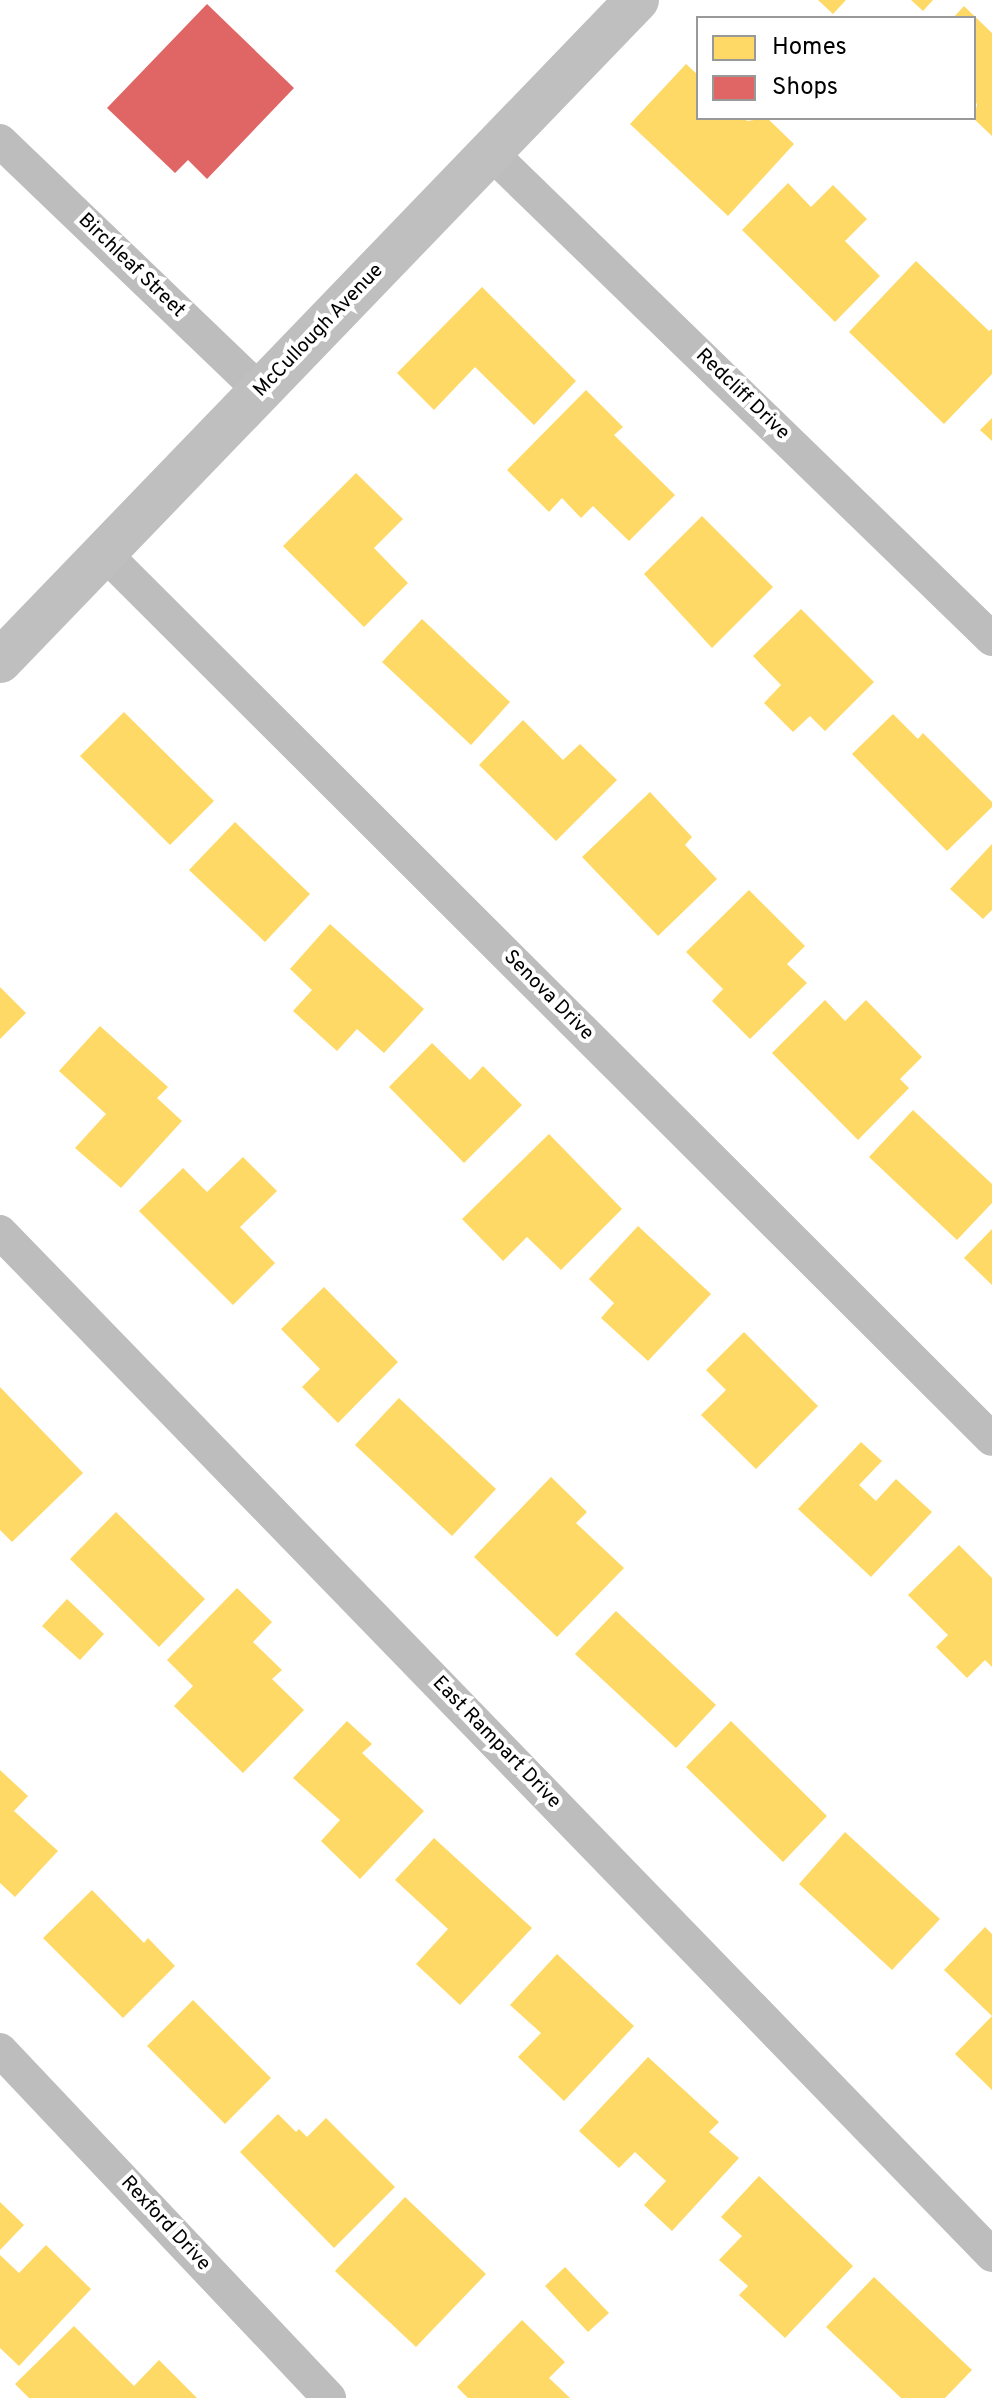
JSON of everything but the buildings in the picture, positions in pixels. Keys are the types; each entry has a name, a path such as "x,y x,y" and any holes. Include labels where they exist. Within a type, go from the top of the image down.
{"main road":[{"name":"McCullough Avenue","path":"0,661 637,0"}],"street":[{"name":"Birchleaf Street","path":"0,141 261,391"},
{"name":"Redcliff Drive","path":"491,153 992,639"},
{"name":"Senova Drive","path":"104,553 992,1439"},
{"name":"East Rampart Drive","path":"0,1232 992,2255"},
{"name":"Rexford Drive","path":"0,2050 329,2398"}]}
